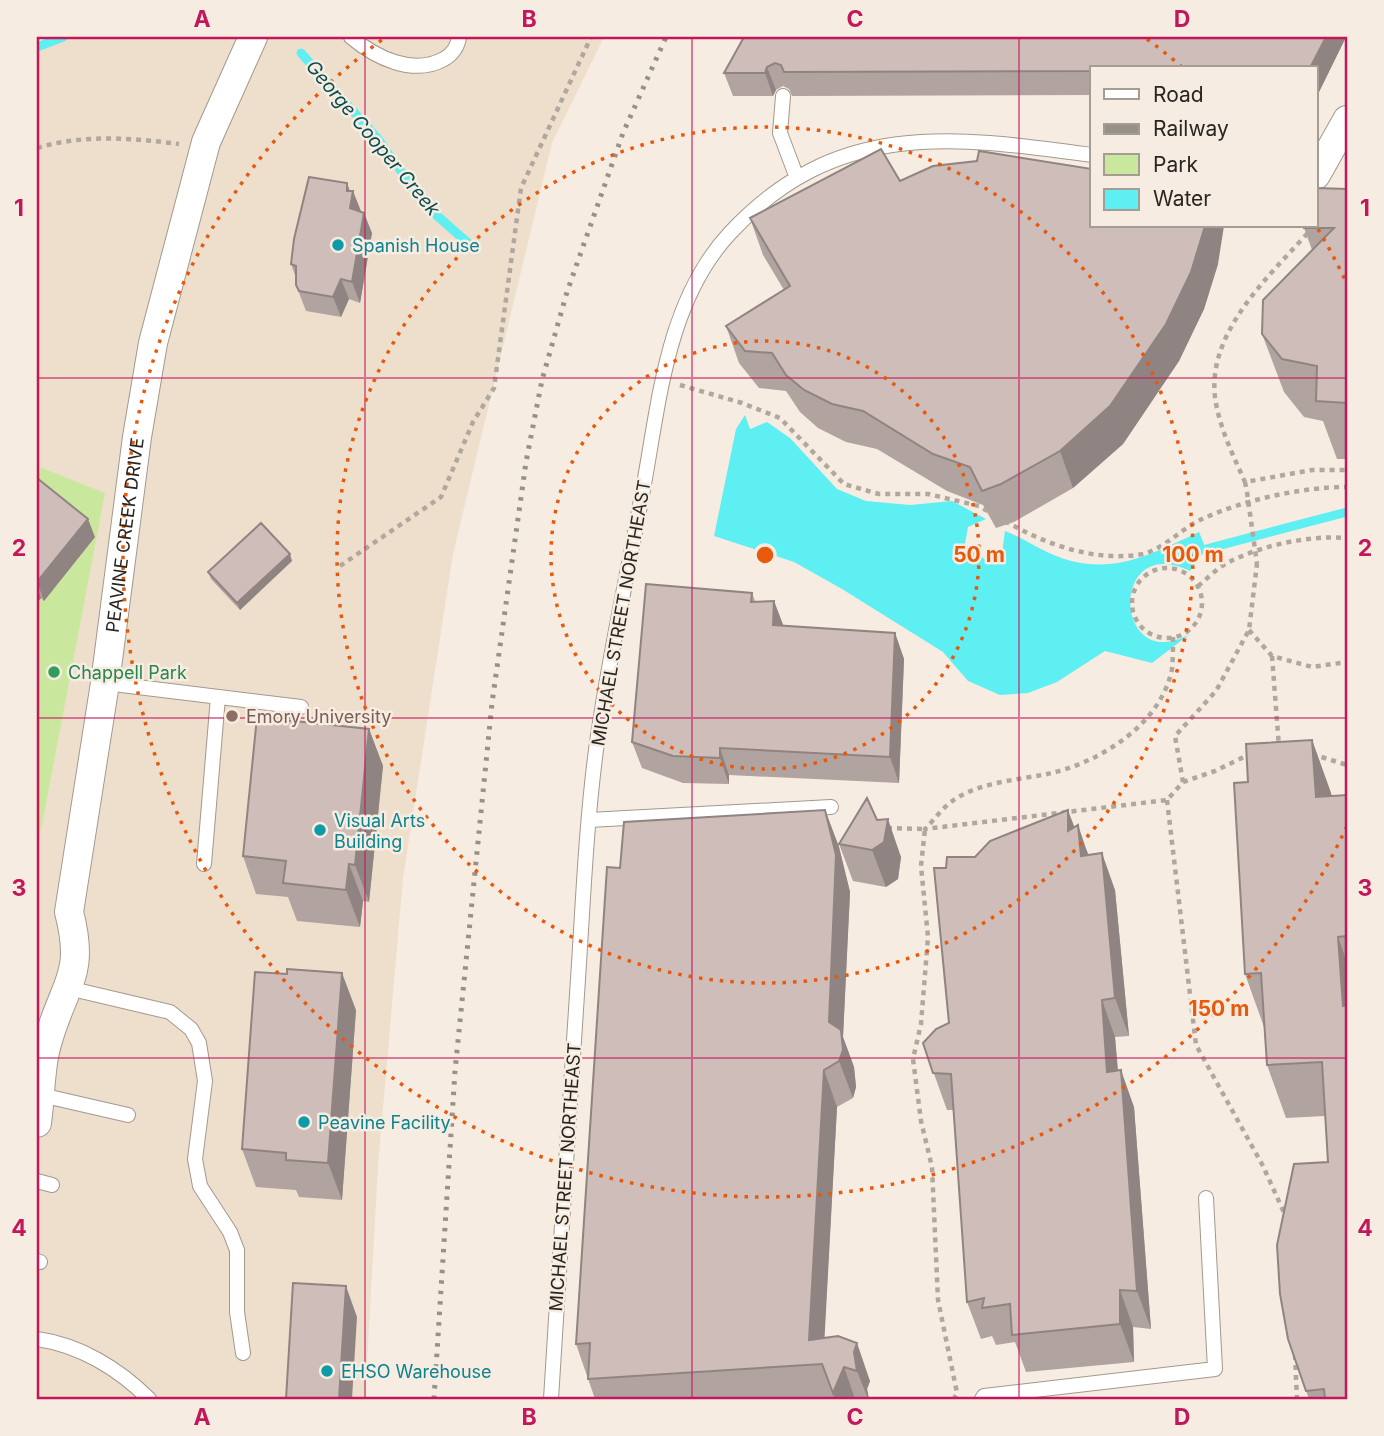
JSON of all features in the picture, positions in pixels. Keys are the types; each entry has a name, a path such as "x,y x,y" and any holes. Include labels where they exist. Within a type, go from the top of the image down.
{"street":[{"name":"PEAVINE CREEK DRIVE","path":"37,1123 48,1038 77,964 77,943 69,912 105,683 137,437 153,343 206,142 253,37"},
{"path":"1318,171 1347,120"}],"lane":[{"path":"351,37 377,55 409,66 432,66 449,56 459,37"},
{"path":"783,96 780,133 797,178"},
{"name":"MICHAEL STREET NORTHEAST","path":"551,1399 589,820 599,735 664,381 680,313 708,262 728,235 751,212 797,178 843,156 924,140 996,144 1090,155"},
{"path":"105,683 301,707"},
{"path":"204,864 218,697"},
{"path":"589,820 831,807"},
{"path":"68,988 170,1012 191,1029 199,1043 205,1081 195,1159 200,1186 230,1232 237,1250 237,1312 243,1353"},
{"path":"41,1095 128,1115"},
{"path":"37,1181 52,1185"},
{"path":"982,1399 984,1396 1215,1369 1206,1198"},
{"path":"37,1339 77,1350 107,1364 149,1399"}],"path":[{"path":"340,566 441,497 473,422 494,388 521,188 591,37"},
{"path":"37,148 57,142 125,137 187,144"},
{"path":"1183,782 1175,736 1216,691 1249,630 1257,564 1245,482 1223,432 1215,395 1217,362 1231,327 1258,290 1312,228"},
{"path":"664,381 742,403 779,418 844,484 879,494 928,494 979,506 1038,538 1080,551 1138,555 1201,519 1268,498 1347,487"},
{"path":"1245,482 1312,470 1347,470"},
{"path":"1198,586 1226,563 1269,547 1332,537 1347,538"},
{"path":"1165,567 1188,574 1198,586 1202,611 1189,631 1173,637 1156,636 1140,626 1133,613 1131,600 1135,587 1151,571 1165,567"},
{"path":"1249,630 1272,656 1312,667 1347,662"},
{"path":"954,1399 957,1393 938,1300 932,1167 921,1121 913,1059 921,1024 928,937 921,866 925,829 954,799 998,782 1051,773 1102,753 1141,727 1159,701 1171,670 1173,637"},
{"path":"1272,656 1280,758"},
{"path":"1265,747 1292,747"},
{"path":"1303,751 1347,765"},
{"path":"885,828 925,829 1167,800 1183,782 1253,753"},
{"path":"1167,800 1196,1045 1264,1166 1289,1225"},
{"path":"1294,1346 1297,1399"}],"shaded area":[{"name":"Emory University","path":"63,37 604,37 552,143 453,554 403,878 378,1166 365,1399 37,1399 37,47"}],"green space":[{"name":"Chappell Park","path":"37,466 105,493 37,851"}],"water":[{"path":"745,415 750,429 767,422 790,438 837,489 866,501 910,505 952,501 986,519 968,527 965,544 987,561 1002,553 1005,531 1049,553 1070,561 1089,564 1108,564 1144,556 1199,532 1206,549 1190,571 1163,564 1145,570 1134,585 1130,604 1135,622 1146,637 1165,642 1190,634 1152,663 1105,651 1057,682 1028,693 1000,695 968,681 943,652 842,589 794,562 714,536 736,429"}],"building":[{"path":"744,37 1326,37 1311,66 1090,66 1090,71 784,72 781,65 775,63 767,67 765,73 724,73"},
{"path":"881,149 900,181 933,166 977,161 979,151 1090,169 1090,228 1204,228 1191,272 1166,324 1110,406 1060,451 1001,484 982,491 970,467 933,454 863,411 832,404 804,390 786,375 772,353 745,351 726,326 790,286 750,218"},
{"name":"Spanish House","path":"309,177 347,183 347,191 353,191 350,208 364,213 352,282 341,279 333,297 299,291 296,285 296,266 291,264 294,239"},
{"path":"1318,188 1347,189 1347,403 1316,401 1317,366 1282,359 1262,334 1263,300 1334,228 1318,228"},
{"path":"37,478 88,519 37,582"},
{"path":"261,523 290,554 237,603 208,572"},
{"path":"646,584 752,593 751,602 774,601 773,625 895,633 890,757 720,748 720,758 673,756 632,742"},
{"name":"Visual Arts Building","path":"257,717 369,729 355,865 349,864 346,890 283,883 286,861 243,856"},
{"path":"1312,740 1316,797 1347,795 1347,936 1338,937 1343,1006 1347,1005 1347,1399 1325,1399 1324,1389 1306,1391 1288,1339 1280,1294 1277,1245 1294,1164 1328,1162 1322,1062 1267,1065 1261,973 1245,974 1234,783 1248,782 1246,744"},
{"path":"867,798 877,820 888,819 884,842 872,850 839,844"},
{"path":"825,810 836,855 829,1022 841,1030 843,1050 839,1061 824,1070 809,1340 838,1336 857,1343 854,1352 857,1371 844,1367 833,1393 822,1364 588,1379 590,1343 576,1344 607,867 620,868 624,822"},
{"path":"1068,810 1068,831 1078,825 1081,856 1102,853 1115,998 1102,1000 1107,1072 1121,1070 1137,1291 1120,1290 1120,1324 1012,1335 1010,1304 982,1308 984,1298 967,1302 951,1074 933,1073 923,1043 936,1029 949,1023 934,868 946,868 947,857 975,857 990,841"},
{"name":"Peavine Facility","path":"287,969 342,973 328,1163 286,1160 286,1153 242,1149 255,972 287,974"},
{"path":"293,1283 346,1286 339,1399 286,1399"}],"waterway":[{"path":"37,47 63,37"},
{"name":"George Cooper Creek","path":"301,53 378,139 426,206 476,250"},
{"path":"1206,549 1347,512"}],"railway":[{"path":"434,1399 455,1071 492,703 526,462 542,380 567,292 623,133 666,37"}],"place":[{"name":"Spanish House","path":"338,245"},
{"name":"Chappell Park","path":"54,672"},
{"name":"Emory University","path":"232,716"},
{"name":"Visual Arts Building","path":"320,830"},
{"name":"Peavine Facility","path":"304,1122"},
{"name":"EHSO Warehouse","path":"327,1371"}]}
